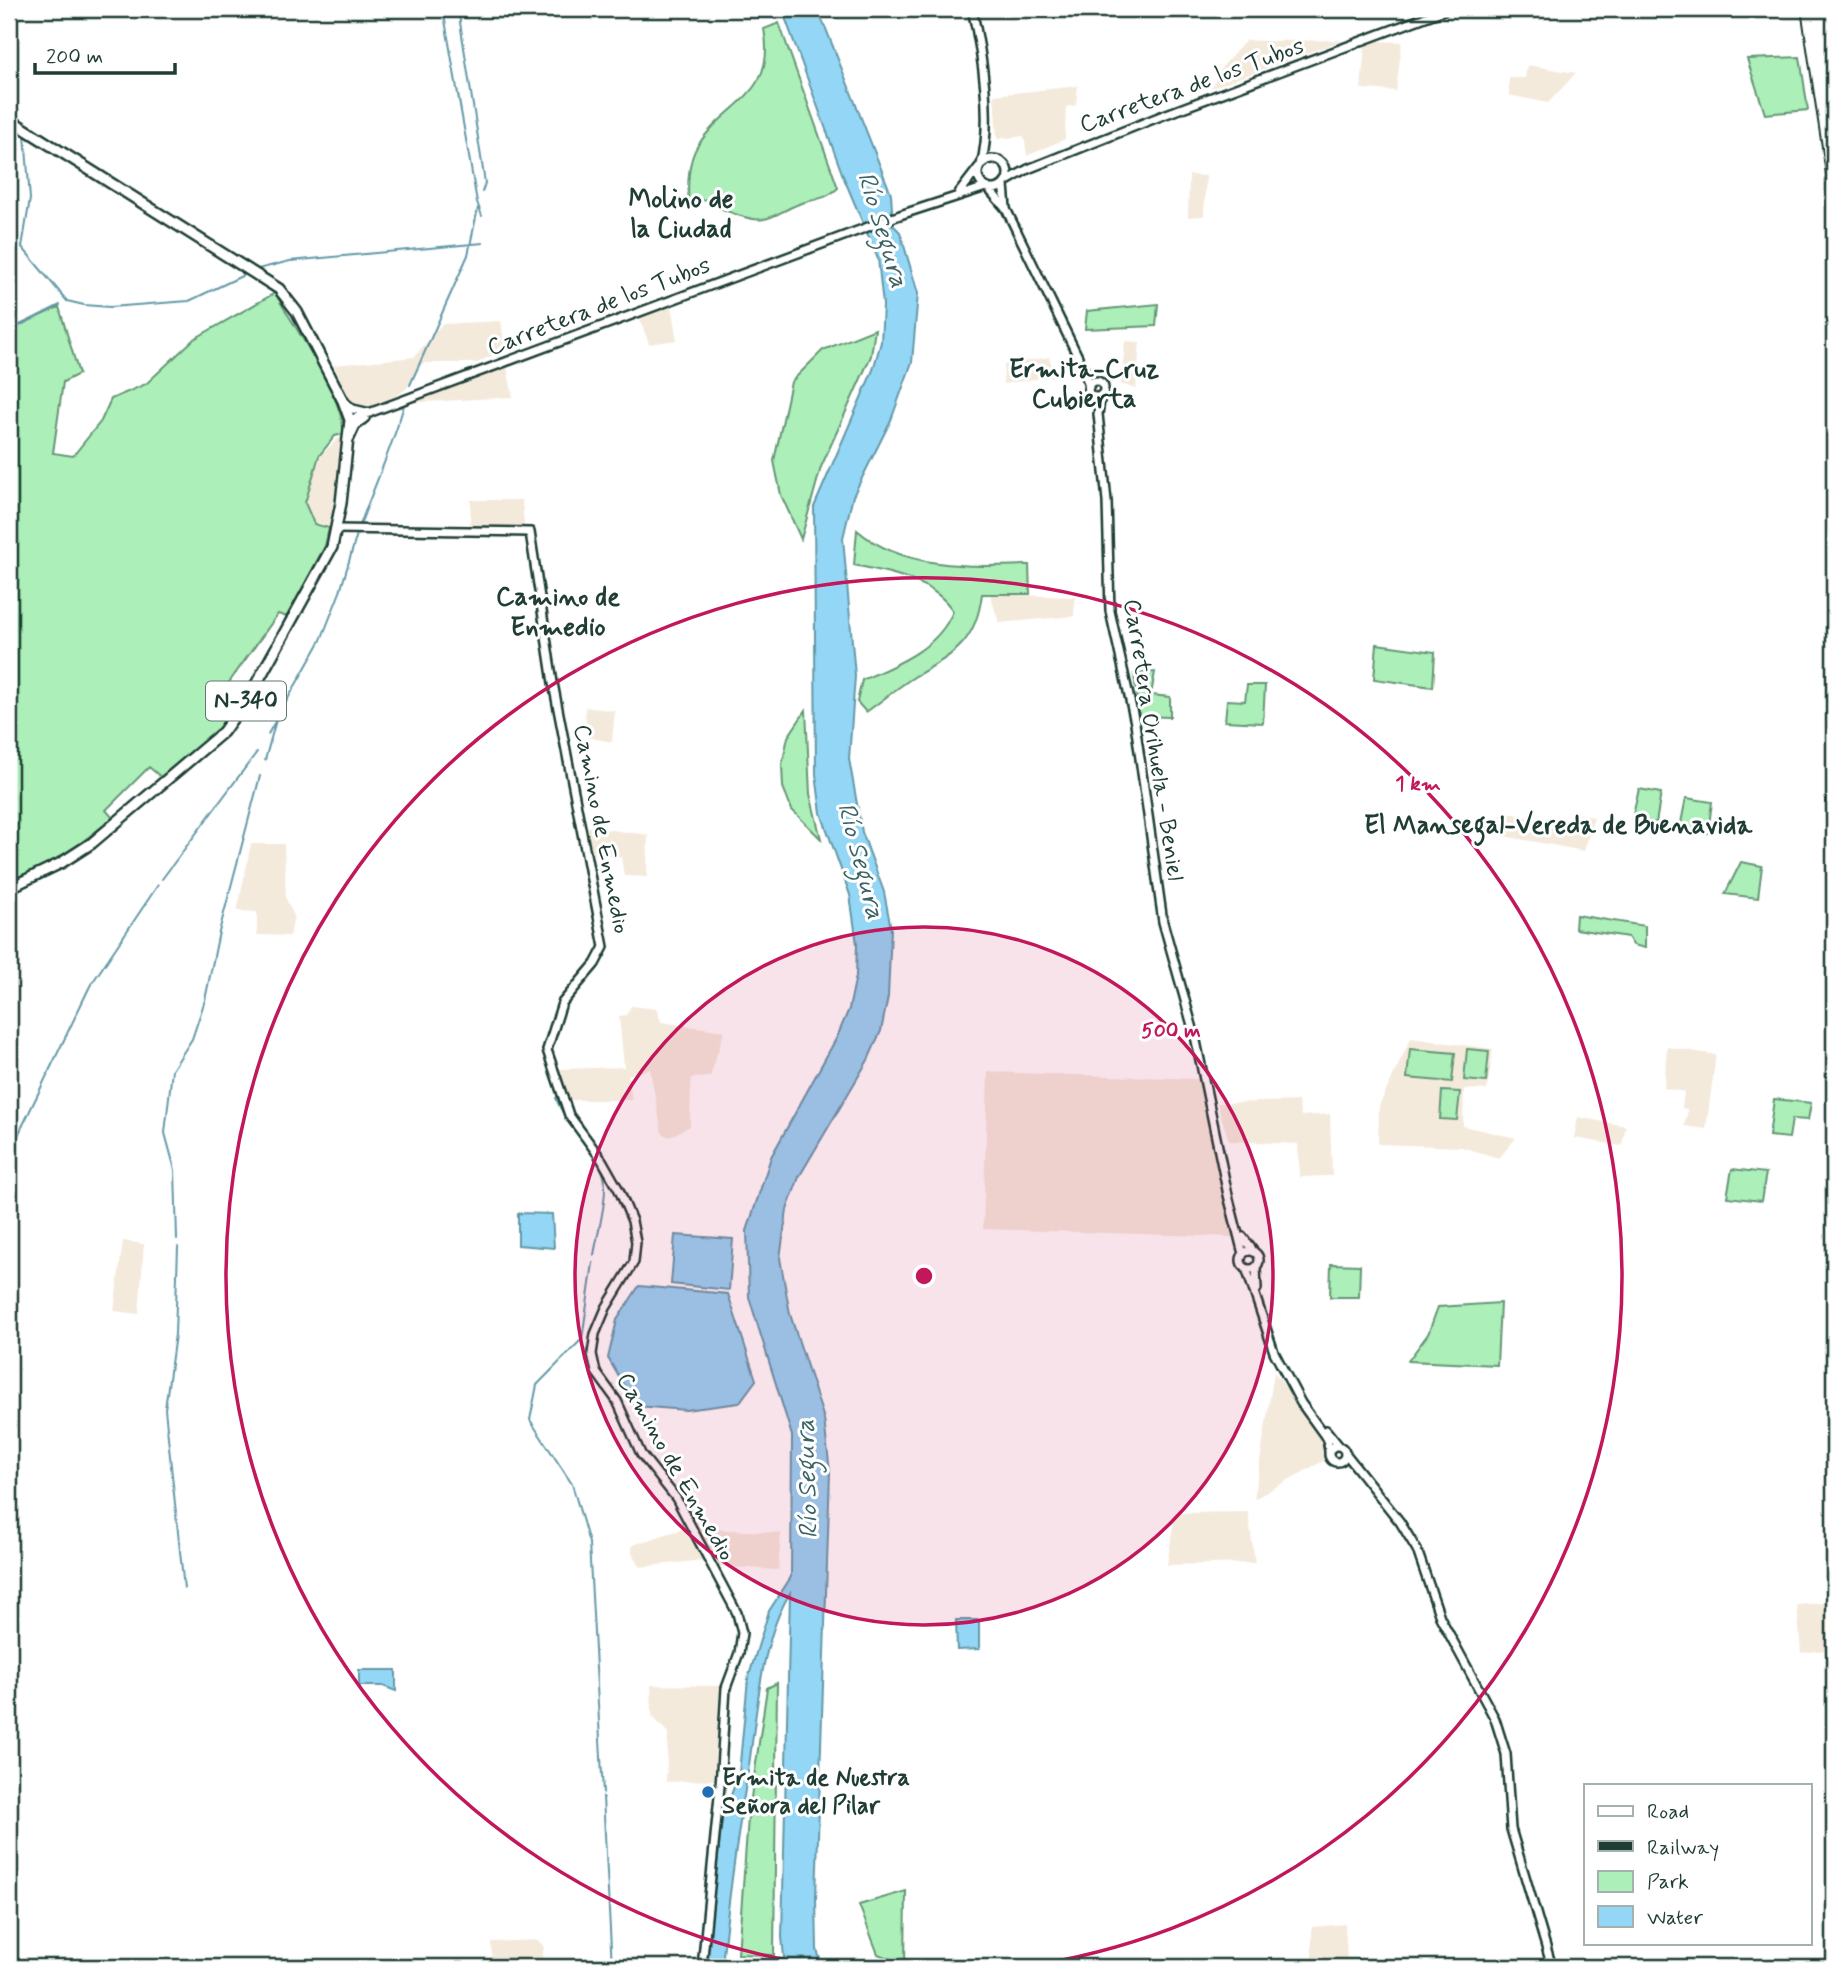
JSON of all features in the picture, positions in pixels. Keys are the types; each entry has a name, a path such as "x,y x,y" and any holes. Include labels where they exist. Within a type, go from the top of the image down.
{"highway":[{"name":"N-340","path":"9,119 279,289 297,312 350,420 350,438 337,529 326,559 294,620 229,725 92,844 61,863 9,888"}],"main road":[{"path":"972,9 980,55 985,135 979,180 1006,209 1083,367 1089,387 1097,381"},
{"name":"Carretera de los Tubos","path":"1005,183 1028,169 1447,9"},
{"path":"985,135 993,156 1007,167 1006,209"},
{"path":"958,194 981,166 989,160 999,160"},
{"name":"Carretera de los Tubos","path":"1007,167 1028,169"},
{"path":"987,188 996,189 1005,183"},
{"name":"Carretera de los Tubos","path":"350,420 900,215 958,194 987,188"},
{"path":"1083,367 1103,387 1101,395 1092,395"},
{"name":"Carretera Orihuela - Beniel","path":"1089,387 1098,414 1107,501 1110,611 1135,723 1163,922 1238,1222 1247,1244 1254,1252"},
{"name":"Carretera Orihuela - Beniel","path":"1098,414 1101,395"},
{"path":"343,401 353,409 371,413"},
{"name":"Carretera de los Tubos","path":"350,438 356,425 371,413"},
{"name":"Camino de Enmedio","path":"337,529 530,531 553,683 604,947 595,964 562,1003 547,1050 569,1115 602,1160 619,1191 632,1221 636,1242 634,1262 606,1308 595,1334 592,1354 596,1371 617,1401 641,1454 682,1510 737,1613 742,1633 739,1653 726,1688 720,1786 702,1967"},
{"name":"Carretera Orihuela - Beniel","path":"1201,1066 1243,1254"},
{"path":"1358,1471 1331,1460 1327,1439 1301,1403 1275,1352 1246,1268 1241,1262 1243,1254 1254,1252 1259,1258 1256,1267 1259,1298 1273,1341 1300,1393 1400,1522 1418,1550 1440,1617 1495,1719 1506,1754 1511,1829 1550,1965"},
{"path":"1246,1268 1256,1267"},
{"path":"1329,1451 1339,1446"},
{"path":"1339,1462 1346,1454"}],"shaded area":[{"path":"1246,40 1343,40 1211,88 1222,67"},
{"path":"1375,41 1402,42 1396,91 1361,89 1365,45"},
{"path":"1527,65 1576,73 1548,103 1509,95 1509,78 1525,78"},
{"path":"1078,86 1076,105 1066,107 1065,139 1027,156 1024,136 997,139 994,95"},
{"path":"1189,175 1206,176 1204,216 1188,217"},
{"path":"671,306 677,340 649,344 639,317"},
{"path":"501,321 505,349 477,363 423,363 406,389 358,424 343,453 329,526 309,521 301,507 322,454 343,434 349,401 334,365 414,357 442,324"},
{"path":"1125,341 1140,342 1136,389 1121,384"},
{"path":"1049,357 1055,376 1003,384 1004,365"},
{"path":"507,367 513,397 408,403"},
{"path":"471,500 522,500 525,537 469,536"},
{"path":"990,594 1075,597 1074,616 999,623"},
{"path":"585,707 615,711 612,742 586,737"},
{"path":"1505,812 1575,827 1578,814 1594,817 1584,851 1482,832"},
{"path":"583,826 648,835 647,877 624,876 621,857 589,854"},
{"path":"251,844 284,844 286,899 294,916 290,936 257,935 257,912 237,911"},
{"path":"631,1006 657,1009 661,1022 724,1031 710,1077 691,1078 690,1126 669,1137 662,1133 650,1069 628,1075 632,1100 570,1100 559,1069 624,1067 619,1016 626,1015"},
{"path":"1411,1038 1493,1049 1487,1090 1464,1089 1463,1126 1516,1138 1499,1158 1461,1147 1378,1144 1379,1106"},
{"path":"1667,1047 1716,1055 1706,1129 1684,1126 1688,1110 1682,1108 1684,1092 1664,1088"},
{"path":"988,1072 1199,1079 1234,1237 983,1229"},
{"path":"1298,1101 1301,1116 1330,1114 1332,1176 1300,1177 1298,1144 1229,1141 1217,1103"},
{"path":"1578,1117 1626,1126 1622,1146 1574,1138"},
{"path":"123,1241 144,1244 139,1314 114,1311"},
{"path":"1274,1372 1318,1429 1325,1460 1254,1499"},
{"path":"1248,1512 1255,1563 1167,1565 1175,1513"},
{"path":"686,1528 704,1560 640,1567 632,1553 632,1545"},
{"path":"696,1528 781,1533 778,1570 715,1566"},
{"path":"1834,1602 1834,1649 1801,1653 1797,1605"},
{"path":"651,1685 720,1686 714,1780 666,1782 668,1733 652,1716"},
{"path":"1345,1924 1347,1960 1361,1967 1312,1967 1312,1927"},
{"path":"538,1940 544,1947 540,1967 477,1967 477,1964 492,1963 491,1942"}],"green space":[{"path":"779,23 838,188 823,197 764,219 748,218 726,211 720,208 714,197 689,204 689,174 695,151 710,130 756,83 763,69 766,51 764,29"},
{"path":"1800,57 1808,110 1765,114 1747,59"},
{"path":"275,293 328,383 342,419 343,434 335,436 319,456 305,503 314,524 329,528 325,546 287,617 278,614 220,695 237,708 218,731 162,778 149,767 106,810 113,818 59,860 9,882 9,330 59,307 79,374 63,382 53,453 73,456 101,421 111,399 146,384 194,339"},
{"path":"1158,304 1156,326 1085,329 1087,311"},
{"path":"875,329 871,356 821,467 801,539 781,495 774,461 791,382 823,350"},
{"path":"857,530 895,553 917,559 962,565 1029,565 1030,594 982,594 974,624 961,645 952,654 908,681 866,712 857,702 862,680 902,662 927,646 946,624 953,611 934,591 922,584 854,565"},
{"path":"1377,644 1435,652 1433,687 1374,679"},
{"path":"1155,672 1151,695 1170,697 1170,717 1139,716 1134,674"},
{"path":"1247,685 1265,685 1263,723 1225,721 1227,700 1245,701"},
{"path":"806,710 810,794 821,839 792,810 783,787 782,765 788,737"},
{"path":"1639,789 1661,793 1656,823 1632,819"},
{"path":"1686,798 1712,802 1708,833 1680,828"},
{"path":"1741,862 1762,866 1758,898 1725,894"},
{"path":"1576,915 1645,926 1645,948 1633,945 1628,937 1575,929"},
{"path":"1410,1049 1455,1053 1452,1082 1407,1078"},
{"path":"1467,1049 1489,1051 1486,1082 1464,1080"},
{"path":"1442,1091 1460,1092 1457,1120 1440,1119"},
{"path":"1774,1099 1811,1103 1808,1120 1792,1119 1789,1138 1769,1136"},
{"path":"1732,1169 1766,1173 1761,1201 1727,1197"},
{"path":"1331,1264 1360,1265 1359,1297 1330,1297"},
{"path":"1500,1303 1497,1365 1408,1361 1428,1334 1438,1307"},
{"path":"777,1683 774,1955 738,1954 748,1818 767,1688"},
{"path":"906,1891 905,1965 878,1954 859,1905"}],"water":[{"name":"Río Segura","path":"782,9 817,9 891,194 893,225 900,232 918,293 912,362 891,420 853,496 843,538 855,676 849,759 862,832 884,892 891,929 888,997 881,1031 868,1060 799,1177 787,1210 780,1258 790,1314 824,1419 830,1472 816,1898 817,1949 822,1967 785,1967 782,1937 790,1593 772,1632 762,1676 722,1967 705,1967 722,1820 739,1773 748,1679 769,1611 791,1577 792,1436 749,1297 747,1231 771,1157 837,1037 849,1009 856,976 857,944 850,895 821,813 816,774 814,507 873,370 881,342 883,305 878,259 843,176"},
{"path":"518,1213 552,1214 554,1248 518,1245"},
{"path":"675,1235 733,1239 729,1290 671,1284"},
{"path":"639,1286 728,1294 756,1380 739,1403 686,1410 636,1406 608,1358 617,1320"},
{"path":"956,1620 979,1620 979,1649 957,1650"},
{"path":"359,1670 396,1670 396,1691 383,1686 359,1686"}],"waterway":[{"path":"443,9 477,202 482,216"},
{"path":"458,9 485,183 482,192"},
{"path":"10,124 25,136"},
{"path":"25,135 30,199 22,247 67,301 110,307 189,301 248,273"},
{"path":"410,385 468,255 478,208"},
{"path":"258,269 290,261 483,243"},
{"path":"9,331 60,305"},
{"path":"360,525 404,405"},
{"path":"268,734 321,640 340,592 357,534"},
{"path":"265,760 276,720"},
{"path":"162,879 257,752"},
{"path":"177,1239 175,1170 165,1133 172,1070 192,1039 205,1000 219,932 260,776"},
{"path":"9,1154 90,986 158,885"},
{"path":"556,1098 566,1118 599,1163 605,1181 594,1255"},
{"path":"178,1247 175,1334 165,1409 184,1589"},
{"path":"593,1263 582,1339 537,1385 530,1420 572,1484 589,1543 603,1793"},
{"path":"603,1797 612,1967"}],"railway":[{"path":"1801,9 1834,226"}],"place":[{"name":"Ermita de Nuestra Señora del Pilar","path":"708,1792"}],"district":[{"name":"Molino de la Ciudad","path":"681,215"},
{"name":"Ermita-Cruz Cubierta","path":"1084,385"},
{"name":"Camino de Enmedio","path":"558,613"},
{"name":"El Mansegal-Vereda de Buenavida","path":"1558,826"}]}
